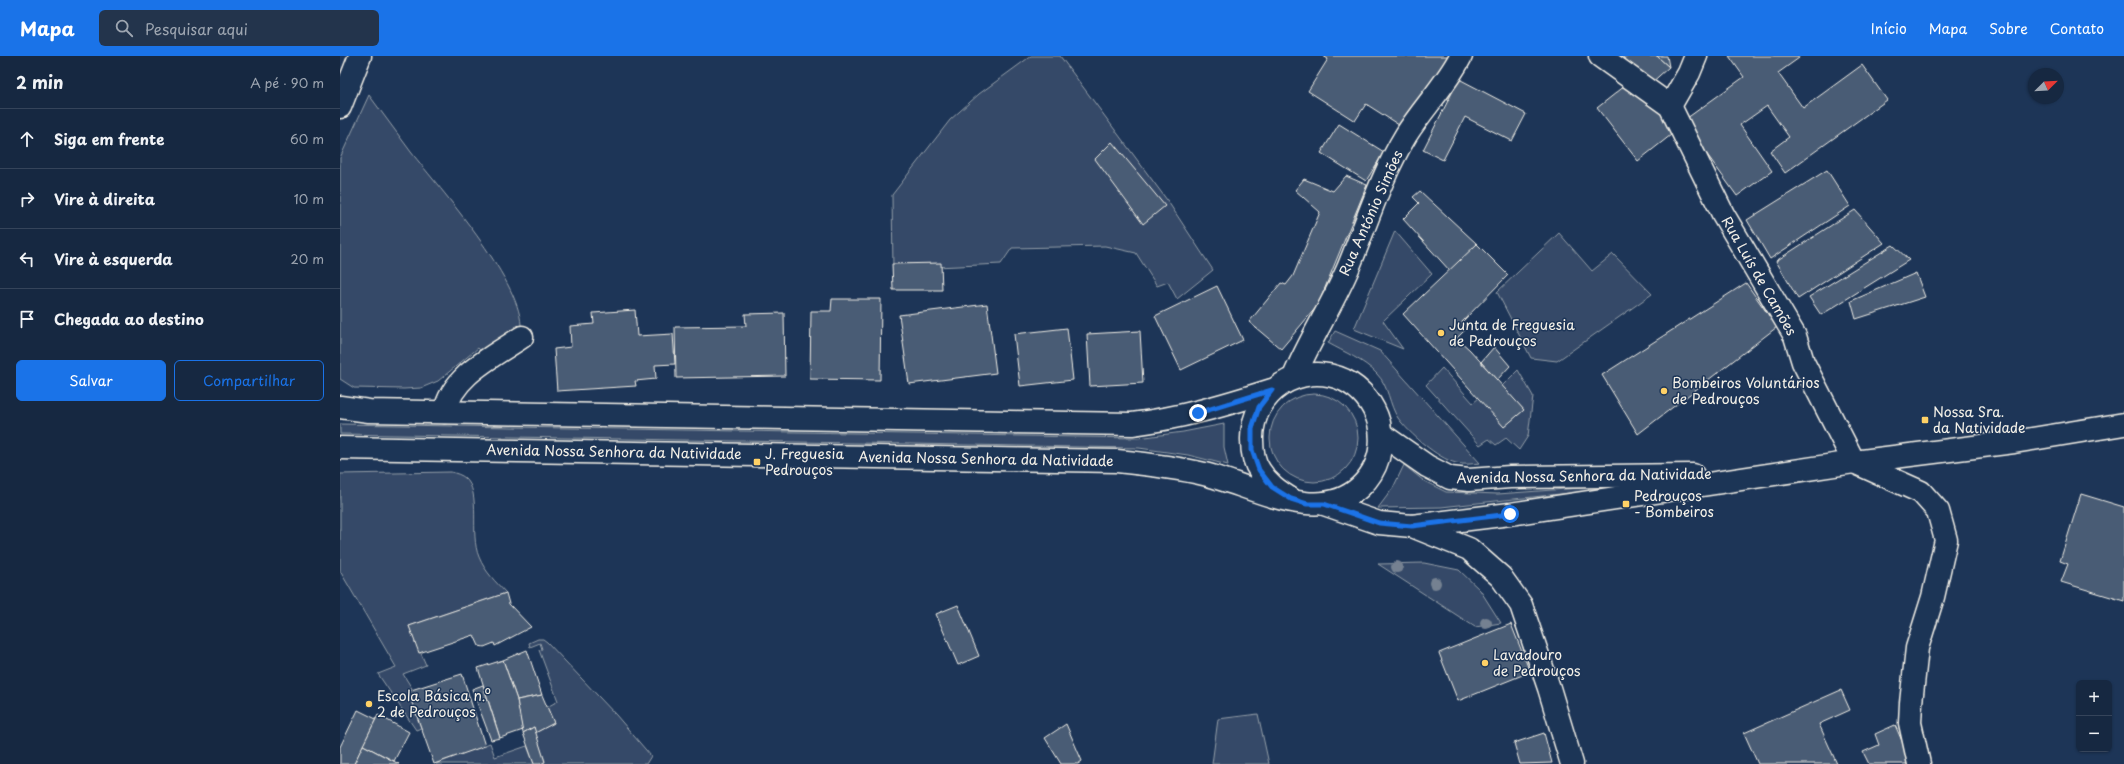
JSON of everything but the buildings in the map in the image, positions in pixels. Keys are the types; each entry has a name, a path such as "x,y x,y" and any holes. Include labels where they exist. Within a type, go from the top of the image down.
{"main road":[{"path":"340,107 360,56"},
{"name":"Rua António Simões","path":"1294,377 1306,349 1323,321 1349,266 1374,200 1406,135 1445,83 1461,56"},
{"name":"Rua Luís de Camões","path":"1600,56 1670,106 1723,214 1795,336 1803,362 1854,462"},
{"path":"1670,106 1689,73 1696,56"},
{"path":"445,412 447,402 467,375 522,337"},
{"name":"Avenida Nossa Senhora da Natividade","path":"340,407 369,411 1132,424 1166,420 1198,413 1272,390 1294,377 1315,374 1333,375 1352,384 1367,397 1377,414 1381,434 1380,450 1376,466 1367,480 1355,492 1340,500 1324,504 1307,504 1246,488 1205,474 1159,465 1117,461 340,448"},
{"name":"Avenida Nossa Senhora da Natividade","path":"1272,390 1259,407 1252,428 1252,450 1259,470 1272,487 1291,499"},
{"name":"Avenida Nossa Senhora da Natividade","path":"1324,504 1379,523 1412,526 1510,514 1854,462 2014,442 2124,424"},
{"name":"Avenida Nossa Senhora da Natividade","path":"1381,434 1427,466 1450,478 1469,480 1510,477 1776,473"},
{"path":"1854,462 1921,492 1938,511 1946,540 1932,597 1917,648 1910,723 1919,764"},
{"path":"1412,526 1469,550 1501,577 1521,605 1549,688 1572,764"}],"shaded area":[{"path":"1031,56 1060,56 1167,200 1213,270 1177,299 1168,282 1157,286 1136,253 1105,246 1012,248 1001,264 893,269 892,195 950,120 979,94"},
{"path":"369,95 411,152 458,211 493,260 507,283 517,306 521,325 481,351 478,348 438,381 421,388 354,388 340,379 340,158"},
{"path":"1395,231 1432,274 1383,321 1403,349 1354,329"},
{"path":"1559,233 1592,271 1613,254 1652,294 1557,361 1531,358 1497,292"},
{"path":"1335,331 1380,351 1480,463 1456,463 1432,451 1416,438 1398,418 1387,390 1377,374 1360,360 1328,343"},
{"path":"1442,368 1473,403 1479,398 1504,427 1524,410 1502,386 1518,370 1533,396 1528,436 1519,450 1506,438 1496,445 1489,439 1480,445 1426,385"},
{"path":"1314,394 1331,398 1345,407 1354,421 1358,438 1354,455 1345,469 1331,478 1314,482 1297,478 1283,469 1274,455 1270,438 1274,421 1283,407 1297,398"},
{"path":"340,424 1138,438 1183,432 1224,424 1224,447 1228,465 1188,455 1139,448 340,434"},
{"path":"1404,465 1424,481 1446,492 1498,494 1689,480 1441,507 1378,508 1393,488"},
{"path":"451,472 464,477 470,484 474,503 476,548 481,562 506,593 409,626 426,665 403,674 413,690 408,692 421,728 416,730 378,674 396,667 340,571 340,474"},
{"path":"1424,563 1459,570 1480,590 1501,623 1475,627 1378,564"},
{"path":"538,639 543,639 547,642 616,715 651,756 646,764 540,764 545,761 535,733 554,723 547,707 558,701 539,650 542,649 540,643 530,647 529,643"},
{"path":"1258,714 1269,764 1212,764 1218,719"},
{"path":"490,743 495,757 527,746 534,764 436,764"}],"place":[{"name":"Junta de Freguesia de Pedrouços","path":"1441,333"},
{"name":"Bombeiros Voluntários de Pedrouços","path":"1664,391"},
{"name":"Nossa Sra. da Natividade","path":"1925,420"},
{"name":"J. Freguesia Pedrouços","path":"757,462"},
{"name":"Pedrouços - Bombeiros","path":"1626,504"},
{"name":"Lavadouro de Pedrouços","path":"1485,663"},
{"name":"Escola Básica n.º 2 de Pedrouços","path":"369,704"}],"route":[{"path":"1198,413 1272,390 1259,407 1252,428 1252,450 1259,470 1272,487 1291,499 1307,504 1324,504 1379,523 1412,526 1510,514"}]}
